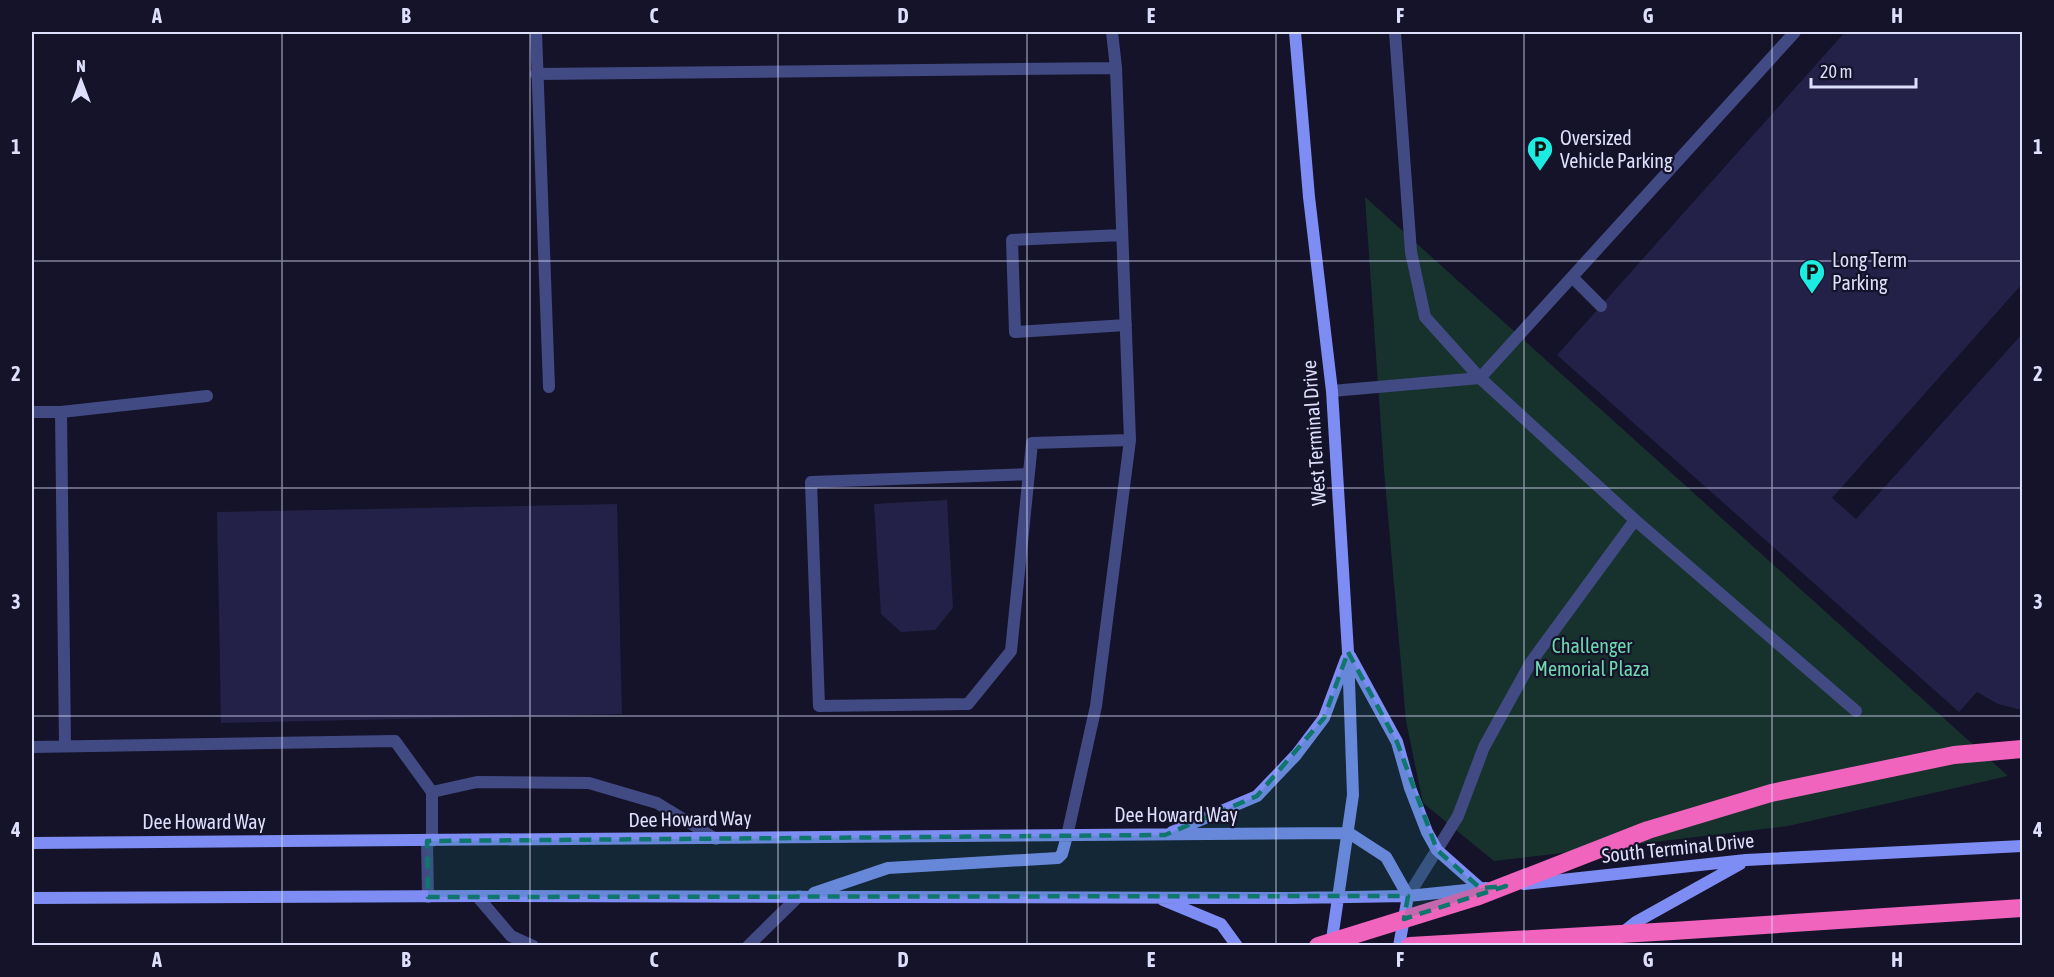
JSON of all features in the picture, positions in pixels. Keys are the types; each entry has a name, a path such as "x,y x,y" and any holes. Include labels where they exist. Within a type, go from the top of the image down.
{"highway":[{"path":"1318,945 1476,897 1648,830 1771,793 1954,755 2022,749"},
{"path":"1410,945 1661,932 2022,908"}],"main road":[{"name":"West Terminal Drive","path":"1295,32 1309,197 1332,391 1348,652 1353,795 1331,945"},
{"path":"1166,835 1257,796 1296,755 1324,718 1348,652"},
{"path":"1348,652 1397,742 1418,810 1437,850 1480,888"},
{"path":"1349,833 1386,857 1408,896 1399,945"},
{"name":"Dee Howard Way","path":"32,843 1349,833"},
{"path":"802,896 888,868 1058,858 1062,854 1067,836"},
{"name":"South Terminal Drive","path":"1339,897 1408,896 1746,860 2022,846"},
{"path":"1606,945 1636,922 1746,860"},
{"path":"1157,897 1221,924 1237,945"},
{"path":"32,898 1339,897"}],"street":[{"path":"536,32 549,387"},
{"path":"1067,836 1096,706 1130,440 1116,68 1112,32"},
{"path":"1395,32 1411,252 1425,317 1480,378 1635,520 1856,711"},
{"path":"1332,391 1480,378 1795,32"},
{"path":"536,74 1116,68"},
{"path":"1122,235 1012,240 1015,332 1126,326"},
{"path":"1572,278 1601,306"},
{"path":"32,412 61,412 207,396"},
{"path":"61,412 65,746"},
{"path":"1029,474 811,482 819,706 968,704 1011,651 1029,474 1032,443 1130,440"},
{"path":"1408,896 1458,816 1484,747 1531,662 1635,520"},
{"path":"32,747 394,741 432,792 428,897"},
{"path":"432,792 477,782 589,783 657,803 716,838"},
{"path":"477,896 511,936 533,945"},
{"path":"748,945 802,896"}],"highlighted area":[{"path":"1348,652 1397,742 1437,850 1480,888 1506,886 1404,919 1408,896 428,897 427,841 1165,835 1257,796 1324,718"}],"green space":[{"name":"Challenger Memorial Plaza","path":"1365,197 2008,776 1788,826 1494,861 1423,803 1406,721 1384,470"}],"building":[{"name":"Long Term Parking","path":"1845,32 2022,32 2022,284 1832,498 1856,519 2022,334 2022,710 1998,704 1977,692 1959,712 1557,355"},
{"path":"947,500 953,608 935,630 901,632 881,614 874,504"},
{"path":"617,504 622,714 221,723 217,512"}],"place":[{"name":"Oversized Vehicle Parking","path":"1540,172"},
{"name":"Long Term Parking","path":"1812,295"}]}
